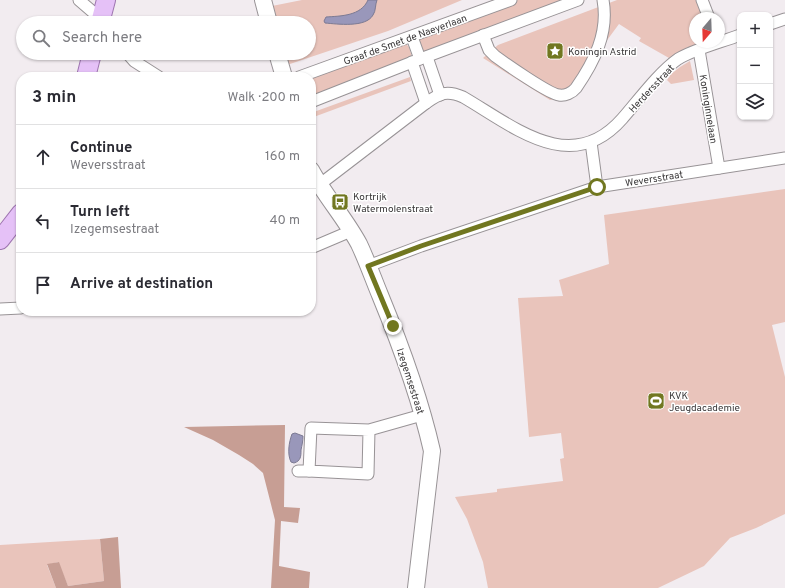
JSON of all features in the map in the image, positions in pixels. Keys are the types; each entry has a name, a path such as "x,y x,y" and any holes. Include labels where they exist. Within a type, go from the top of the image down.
{"main road":[{"path":"87,72 90,60"},
{"path":"0,240 16,219"}],"street":[{"path":"79,0 102,10"},
{"path":"263,0 267,16"},
{"name":"Graaf de Smet de Naeyerlaan","path":"313,72 511,0"},
{"path":"316,100 419,59 578,0"},
{"path":"483,35 489,50 495,56 548,91 558,95 564,95 576,88 597,52 604,23 603,0"},
{"path":"702,0 707,12"},
{"path":"773,23 785,19"},
{"name":"Herdersstraat","path":"725,40 737,36"},
{"path":"412,37 419,59 426,103"},
{"name":"Herdersstraat","path":"319,185 426,103 447,92 463,96 530,137 546,143 575,146 590,142 614,128 662,74 677,60 704,48"},
{"name":"Koninginnelaan","path":"699,50 718,168"},
{"path":"419,59 440,95"},
{"path":"134,60 151,72"},
{"path":"279,60 283,72"},
{"path":"590,142 597,187"},
{"name":"Weversstraat","path":"368,266 421,246 597,187 785,158"},
{"name":"Izegemsestraat","path":"316,179 351,231 368,266 393,326 414,386 432,452 416,588"},
{"path":"316,246 351,231"},
{"path":"0,309 16,308"},
{"path":"369,430 368,474 304,471 307,427 369,430 422,415"}],"shaded area":[{"path":"302,0 462,0 388,31 316,55 316,16 274,16 272,6"},
{"path":"518,0 569,0 423,52 419,40 421,36"},
{"path":"617,0 697,0 702,12 689,12 689,48 692,48 689,49 688,47 669,58 639,41 641,38 619,24 591,62 577,86 560,98 550,100 483,58 498,45"},
{"path":"405,43 409,47 412,57 316,94 316,75"},
{"path":"286,60 302,60 287,65"},
{"path":"690,61 694,80 671,84 667,80 671,74"},
{"path":"410,77 411,81 316,116 316,111"},
{"name":"KVK Jeugdacademie","path":"785,189 785,322 772,325 785,377 785,514 756,528 730,538 704,566 658,588 488,588 483,562 467,519 455,497 497,492 497,489 563,481 560,459 564,458 561,433 529,437 518,298 563,296 559,280 609,264 604,215"},
{"path":"285,425 284,507 300,508 298,523 281,521 279,566 310,572 309,588 271,588 275,520 263,473 239,455 213,440 184,427"},
{"path":"118,537 121,588 56,588 47,564 59,562 68,586 104,581 100,539"},
{"path":"100,539 104,581 68,586 58,562 47,565 56,588 0,588 0,545"}],"water":[{"path":"368,0 377,0 374,13 364,22 358,24 325,23 324,21 326,17 356,12 365,5"},
{"path":"295,433 303,436 303,438 300,458 294,463 291,462 290,459 289,448 292,434"}],"place":[{"name":"Koningin Astrid","path":"555,51"},
{"name":"Kortrijk Watermolenstraat","path":"340,202"},
{"name":"KVK Jeugdacademie","path":"656,401"}],"route":[{"path":"393,326 368,266 421,246 597,187"}]}
